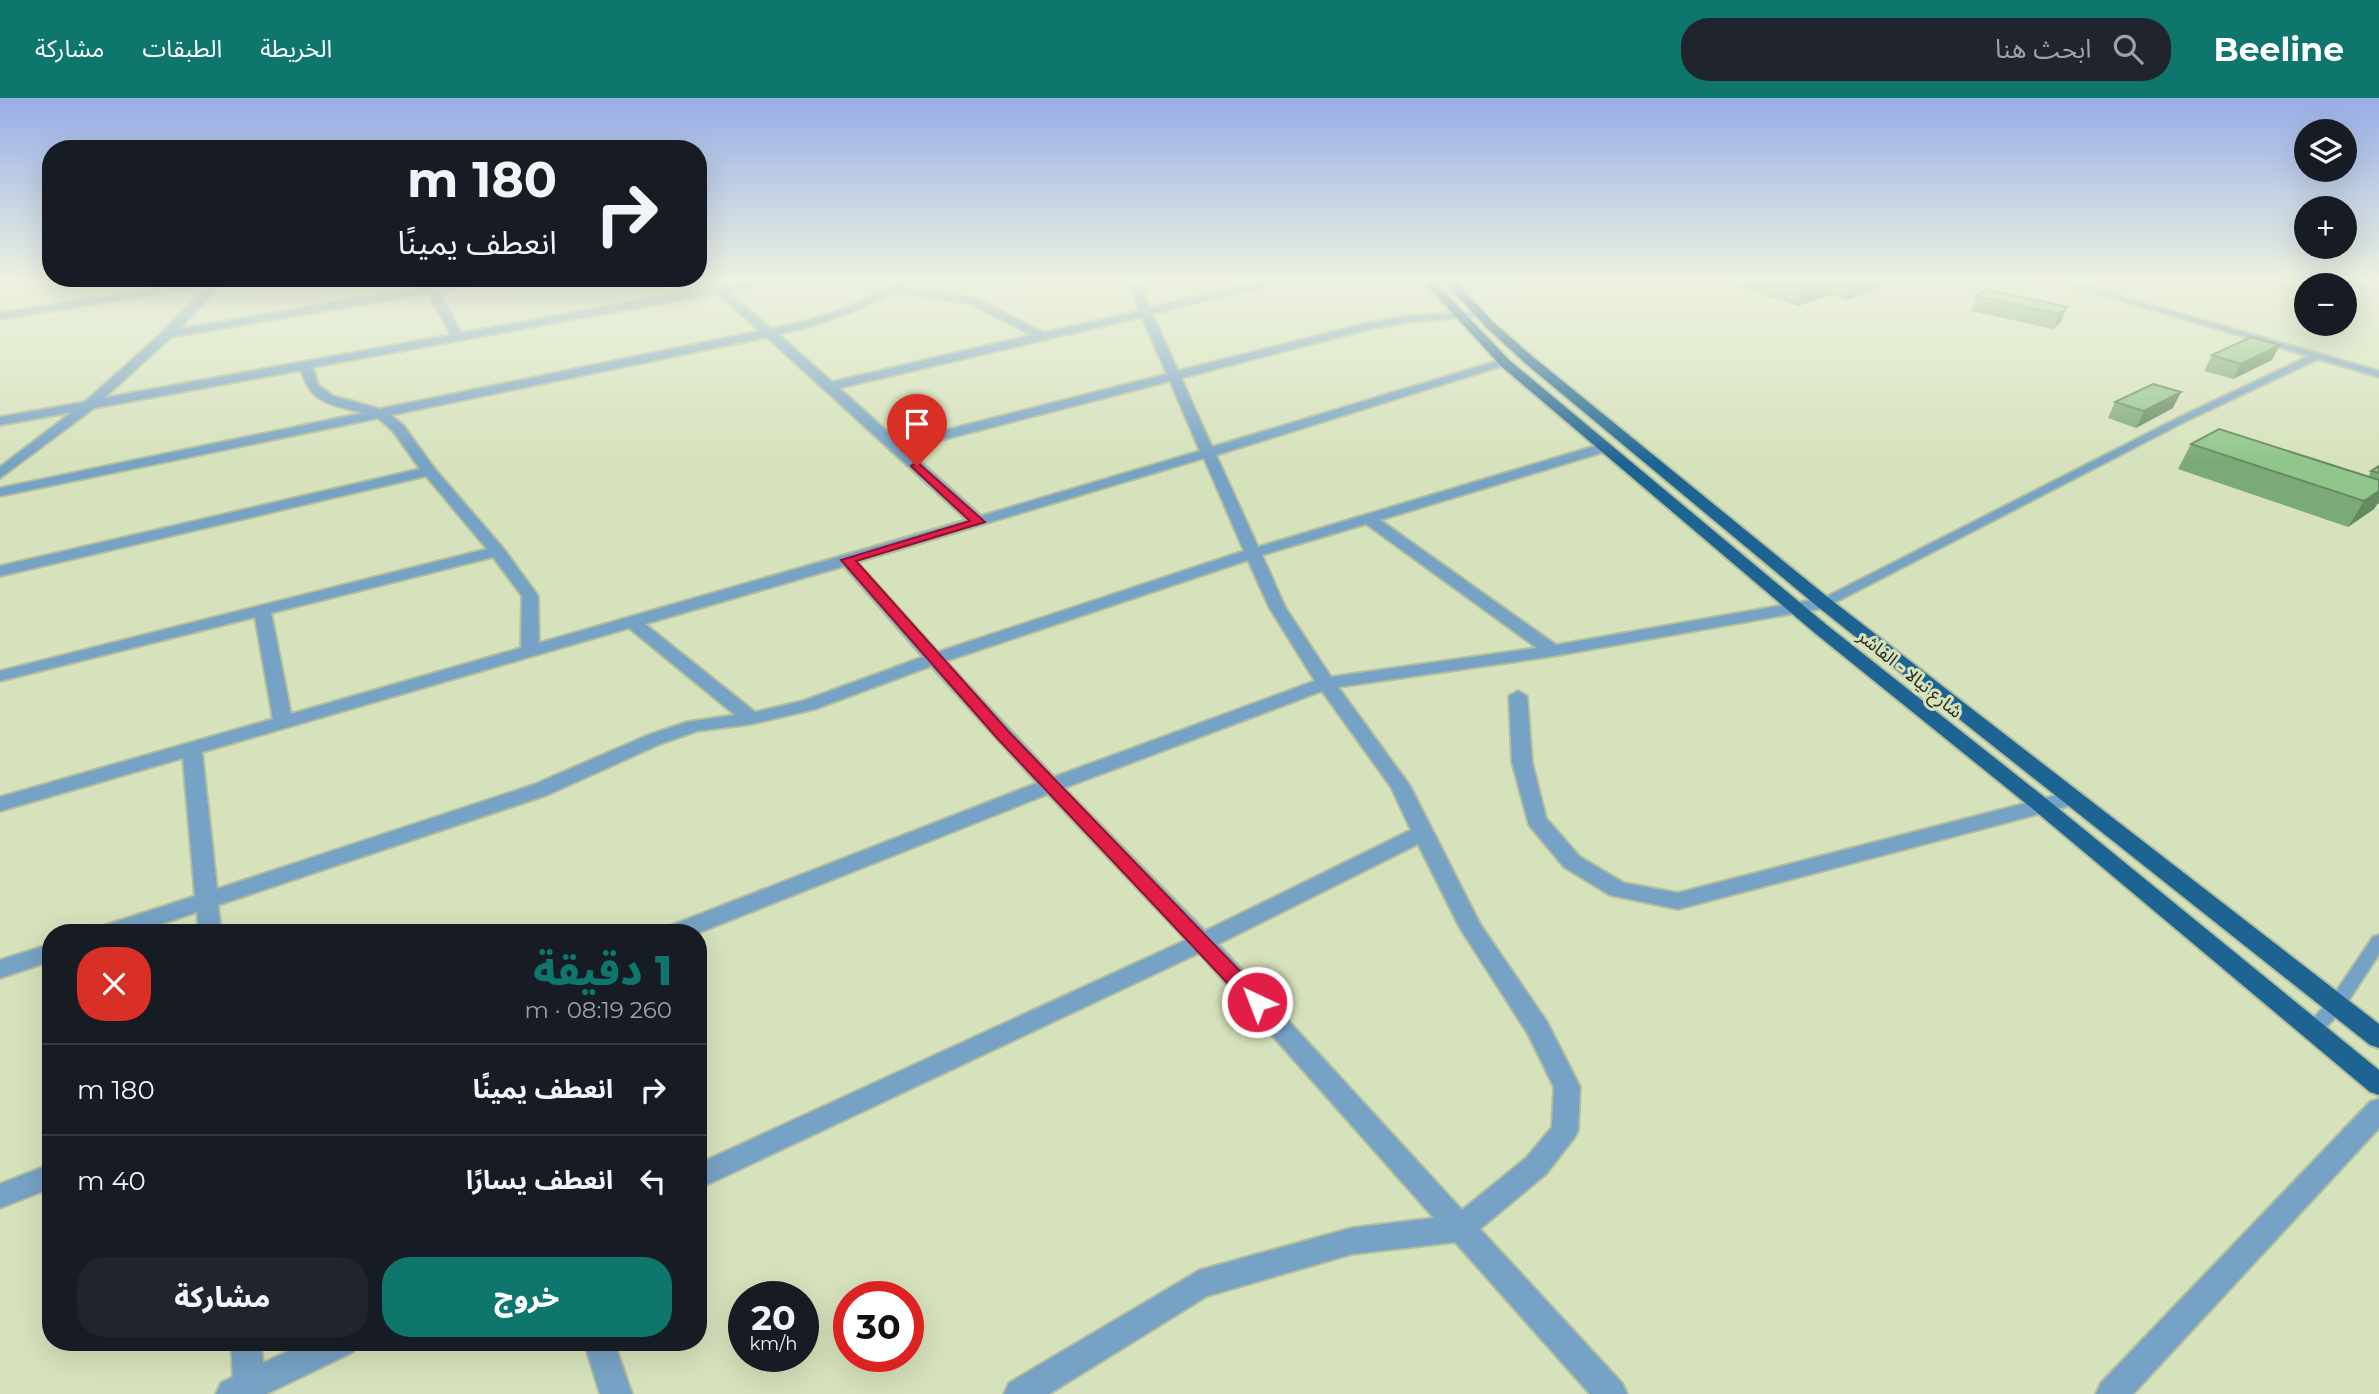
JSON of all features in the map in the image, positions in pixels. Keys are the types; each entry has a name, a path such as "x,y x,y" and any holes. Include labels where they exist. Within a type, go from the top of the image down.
{"highway":[{"name":"شارع نيالا - الفاشر","path":"1484,341 1506,363 1822,630 2041,805 2379,1085"},
{"name":"شارع نيالا - الفاشر","path":"1511,341 1597,417 1824,603 2379,1038"}],"street":[{"path":"0,474 89,405 159,341"},
{"path":"0,421 439,341"},
{"path":"0,492 724,341"},
{"path":"780,341 978,522"},
{"path":"830,386 1019,341"},
{"path":"1020,1394 1200,1284 1352,1241 1461,1228 1536,1166 1565,1130 1567,1087 1538,1029 1471,928 1400,786 1277,607 1158,341"},
{"path":"897,447 1306,341"},
{"path":"0,804 1208,455 1506,363"},
{"path":"306,366 312,387 328,399 382,414 398,428 429,471 497,551 530,596 530,650"},
{"path":"135,924 540,790 663,736 694,726 751,718 808,705 934,659 1253,553 1605,447"},
{"path":"0,571 429,471"},
{"path":"1368,518 1553,650"},
{"path":"0,676 497,551"},
{"path":"848,560 934,659 1202,942 1611,1394"},
{"path":"698,924 1052,785 1326,682 1553,650 1824,603"},
{"path":"262,610 283,723"},
{"path":"631,621 751,718"},
{"path":"1518,696 1522,762 1536,820 1572,862 1618,890 1678,901 2073,798"},
{"path":"192,749 209,924"},
{"path":"707,1173 1202,942 1424,832"},
{"path":"0,969 42,955"},
{"path":"2112,1394 2379,1110"},
{"path":"0,1196 42,1180"},
{"path":"241,1390 245,1351"},
{"path":"241,1390 323,1351"},
{"path":"602,1351 616,1394"}],"lane":[{"path":"2267,341 2379,374"},
{"path":"1824,603 2181,420 2317,356"},
{"path":"2313,1030 2337,1004 2379,941"}],"building":[{"path":"2241,341 2267,341 2280,345 2241,364 2212,355"},
{"path":"2153,384 2181,392 2144,411 2115,402"},
{"path":"2219,429 2379,480 2379,491 2364,501 2191,444"}],"route":[{"path":"917,466 978,522 848,560 1002,735 1257,1002"}]}
